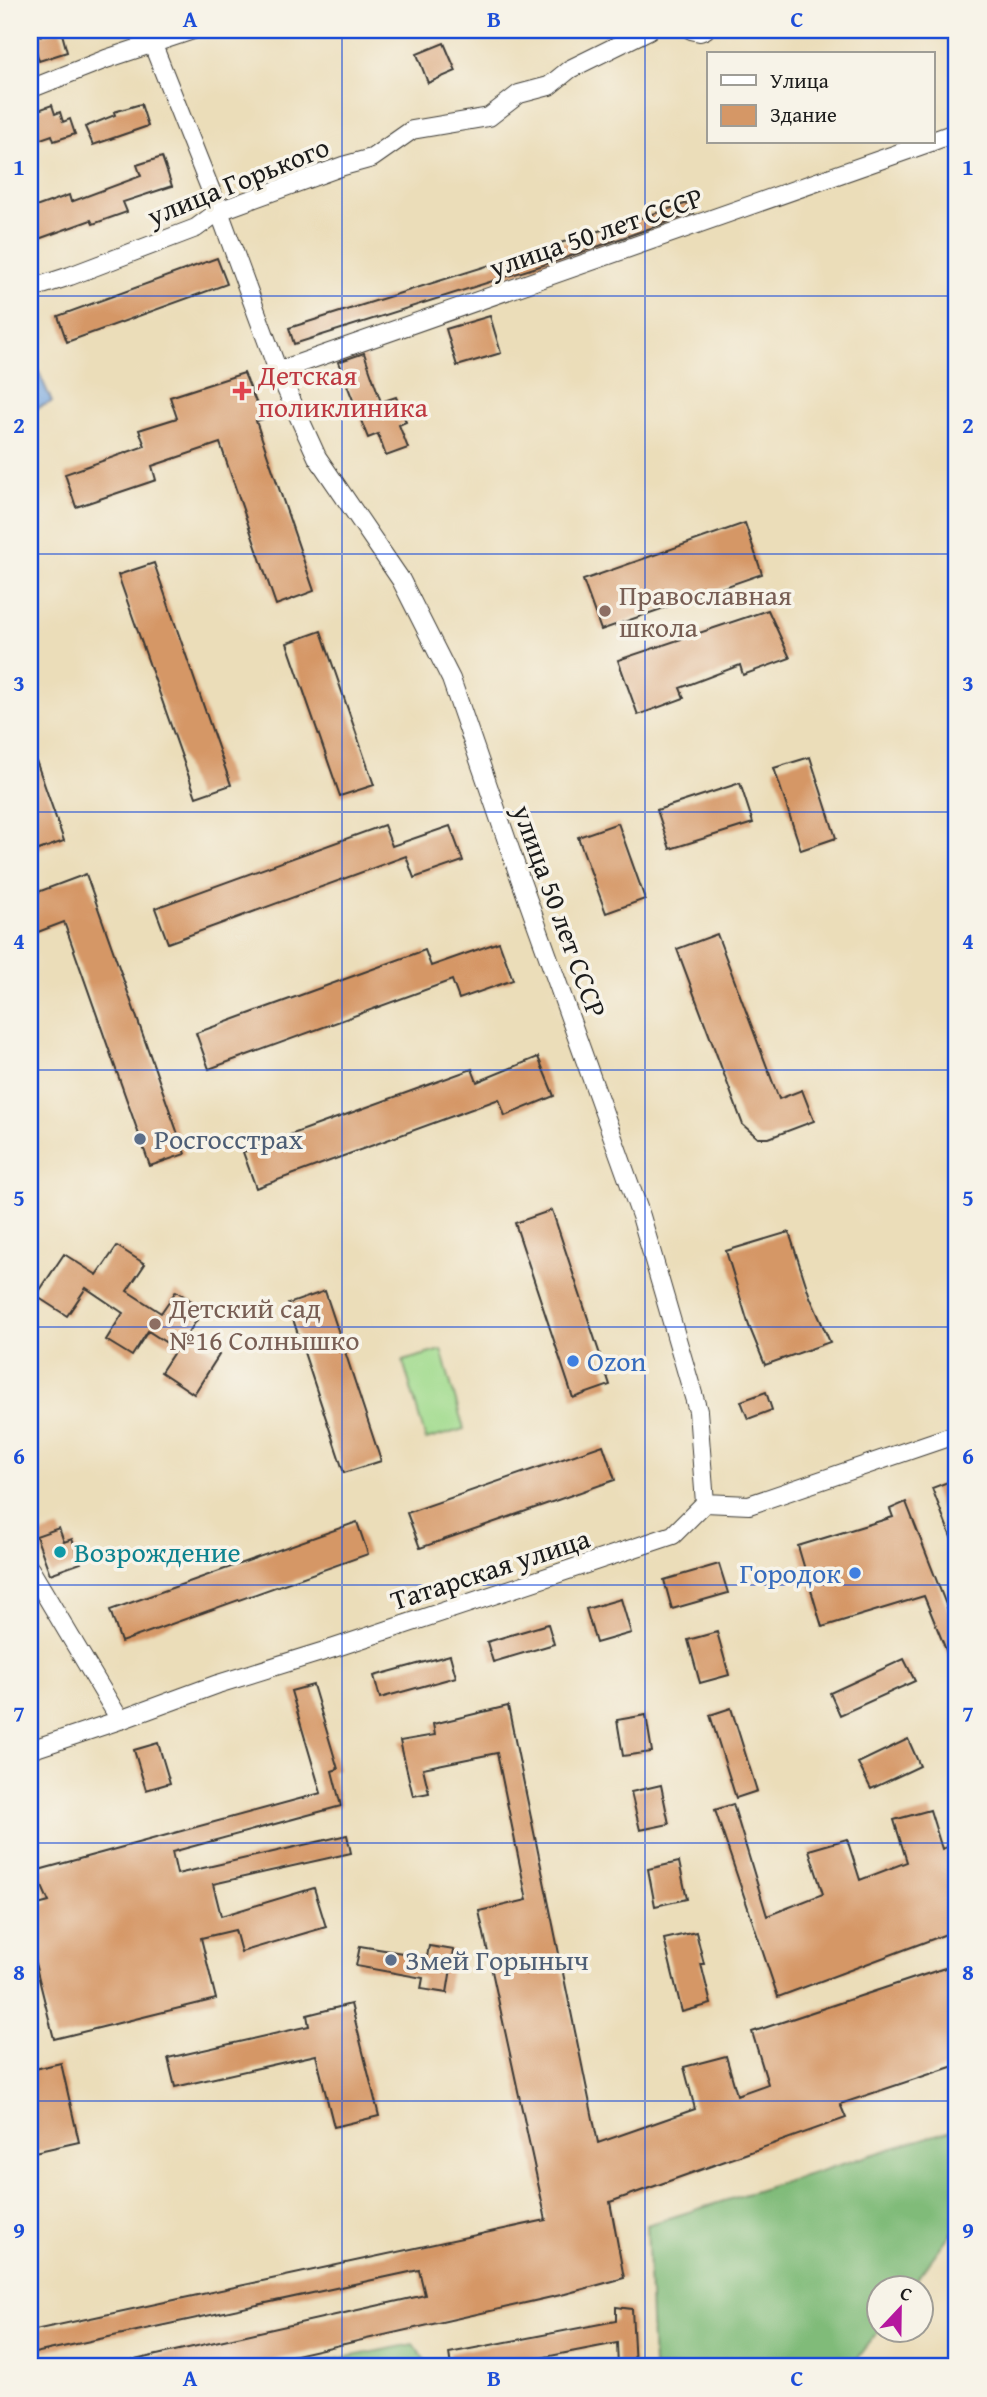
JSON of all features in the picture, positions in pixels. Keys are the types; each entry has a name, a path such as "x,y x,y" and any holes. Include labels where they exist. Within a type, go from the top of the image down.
{"street":[{"path":"30,89 106,59 150,37 193,30"},
{"name":"улица Горького","path":"30,289 196,228 219,211 372,158 412,130 489,117 519,94 550,86 570,69 649,30"},
{"path":"691,30 705,30"},
{"name":"улица 50 лет СССР","path":"150,37 219,211 278,371 317,457 401,580 451,679 641,1216 698,1411 705,1503"},
{"name":"улица 50 лет СССР","path":"934,141 954,138"},
{"name":"улица 50 лет СССР","path":"278,371 923,144"},
{"path":"705,1503 749,1505 957,1434"},
{"name":"Татарская улица","path":"30,1749 218,1684 347,1644 673,1535 705,1503"},
{"path":"30,1569 120,1720"}],"green space":[{"path":"441,1350 464,1429 426,1440 403,1361"},
{"path":"957,2128 957,2225 920,2274 864,2274 864,2344 869,2344 851,2367 653,2367 647,2225"},
{"path":"413,2344 430,2367 295,2367"}],"water":[{"path":"30,352 52,402 30,411"}],"building":[{"path":"61,30 67,52 39,61 32,38"},
{"path":"444,43 456,71 428,83 417,54"},
{"path":"141,104 148,126 93,145 85,127 115,115 114,112"},
{"path":"52,105 55,114 60,112 63,122 70,119 75,134 54,141 52,135 38,140 30,113"},
{"path":"162,157 172,186 123,202 127,212 93,224 91,220 30,242 30,209 69,195 71,202 141,176 137,165"},
{"path":"691,202 694,213 556,261 294,344 289,328"},
{"path":"217,258 227,284 67,342 58,316"},
{"path":"490,316 501,353 457,366 446,329"},
{"path":"364,353 381,402 396,397 406,422 399,425 408,448 386,456 378,434 368,438 338,362"},
{"path":"244,373 263,419 256,421 314,591 276,605 220,443 152,466 156,480 76,507 65,474 145,446 139,430 177,418 170,397"},
{"path":"745,523 762,574 601,630 583,580"},
{"path":"154,563 231,785 196,797 118,575"},
{"path":"768,610 790,658 743,675 740,665 680,688 684,698 638,715 618,660"},
{"path":"321,631 374,785 340,796 287,643"},
{"path":"30,749 64,841 30,853"},
{"path":"810,757 836,838 801,850 774,768"},
{"path":"740,783 753,823 670,849 657,810"},
{"path":"618,823 645,899 606,913 578,837"},
{"path":"384,825 392,846 450,826 463,861 414,878 406,856 168,943 155,908"},
{"path":"86,874 185,1154 150,1166 64,922 30,935 30,895"},
{"path":"717,934 779,1099 802,1090 814,1121 769,1138 758,1138 743,1125 677,949"},
{"path":"499,942 513,980 459,999 452,980 209,1069 196,1033 425,950 431,966"},
{"path":"538,1057 554,1096 505,1116 499,1099 256,1188 243,1152 472,1069 477,1082"},
{"path":"552,1210 610,1385 573,1398 515,1223"},
{"path":"789,1232 810,1297 830,1342 765,1365 749,1326 726,1251"},
{"name":"Детский сад №16 Солнышко","path":"117,1246 145,1264 127,1291 161,1313 176,1291 204,1309 187,1335 219,1355 194,1394 161,1372 176,1349 148,1331 132,1356 106,1340 123,1313 86,1288 67,1316 36,1296 64,1254 97,1275"},
{"path":"325,1291 381,1461 344,1473 288,1304"},
{"path":"766,1392 772,1410 748,1419 741,1401"},
{"path":"603,1445 615,1480 420,1548 407,1513"},
{"path":"953,1480 957,1492 956,1550 932,1488"},
{"name":"Городок","path":"906,1502 957,1633 957,1677 924,1596 822,1627 798,1546 893,1517 890,1509"},
{"path":"357,1522 368,1554 121,1642 110,1610"},
{"name":"Возрождение","path":"59,1528 64,1542 72,1539 81,1563 50,1574 36,1536"},
{"path":"719,1564 728,1593 672,1609 664,1580"},
{"path":"621,1599 631,1633 596,1643 586,1609"},
{"path":"548,1624 554,1644 493,1662 487,1642"},
{"path":"717,1632 729,1675 700,1683 688,1640"},
{"path":"450,1655 456,1677 380,1698 374,1676"},
{"path":"904,1659 915,1681 840,1715 830,1693"},
{"path":"313,1685 338,1769 332,1771 341,1806 172,1852 177,1874 347,1835 351,1853 213,1884 221,1916 314,1888 326,1927 241,1952 235,1930 201,1938 216,1999 54,2039 30,1943 30,1907 49,1902 35,1871 321,1793 291,1691"},
{"path":"508,1706 598,2143 695,2109 684,2067 726,2056 737,2095 768,2084 752,2032 957,1964 957,2065 840,2104 846,2118 610,2202 624,2278 565,2294 243,2367 131,2367 130,2361 425,2295 419,2270 30,2354 30,2331 546,2220 479,1911 527,1900 497,1753 423,1768 429,1793 413,1796 400,1741 435,1735 433,1724"},
{"path":"731,1708 757,1791 736,1798 710,1715"},
{"path":"646,1715 652,1752 623,1756 617,1720"},
{"path":"908,1739 920,1766 871,1789 858,1763"},
{"path":"158,1743 170,1783 146,1790 134,1750"},
{"path":"661,1785 669,1824 640,1830 631,1792"},
{"path":"733,1804 767,1916 823,1894 809,1850 847,1839 860,1880 907,1862 894,1820 930,1810 942,1849 957,1843 957,1930 778,1997 715,1810"},
{"path":"679,1862 687,1899 655,1906 648,1869"},
{"path":"696,1932 711,2004 682,2012 664,1939"},
{"path":"360,1946 427,1957 429,1946 454,1950 447,1993 421,1989 423,1978 356,1966"},
{"path":"351,2004 379,2116 334,2127 316,2055 175,2087 168,2058 309,2026 307,2015"},
{"path":"61,2063 79,2142 30,2153 30,2070"},
{"path":"616,2307 632,2309 635,2367 618,2367 617,2343 494,2367 451,2367 449,2353 616,2321"}],"place":[{"name":"Детская поликлиника","path":"242,391"},
{"name":"Православная школа","path":"605,611"},
{"name":"Росгосстрах","path":"140,1139"},
{"name":"Детский сад №16 Солнышко","path":"155,1324"},
{"name":"Ozon","path":"573,1361"},
{"name":"Возрождение","path":"60,1552"},
{"name":"Городок","path":"855,1573"},
{"name":"Змей Горыныч","path":"391,1960"}]}
